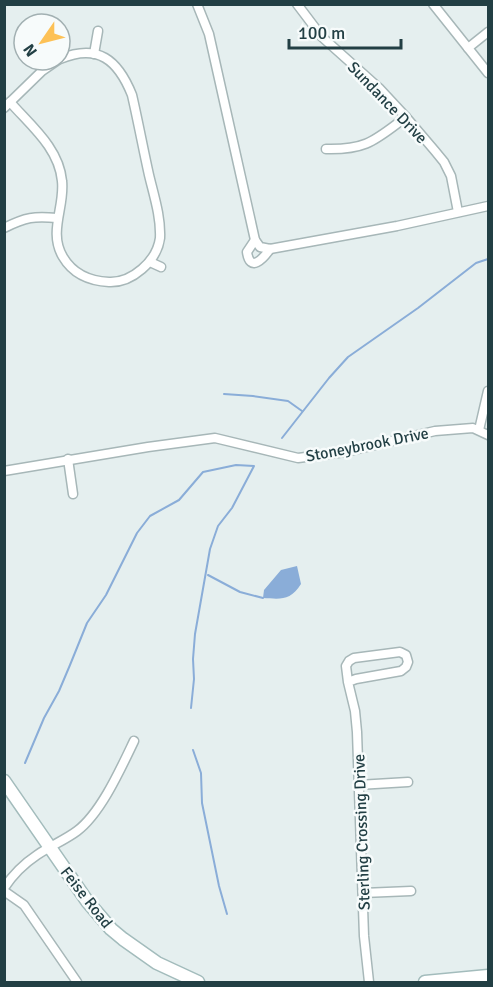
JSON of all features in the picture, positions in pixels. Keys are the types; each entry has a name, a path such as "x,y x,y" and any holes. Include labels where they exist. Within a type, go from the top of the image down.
{"main road":[{"name":"Feise Road","path":"4,781 87,902 111,929 157,963 198,982"},
{"path":"426,982 489,976"}],"street":[{"path":"197,4 209,34 255,240 260,247 270,249 397,226 489,206"},
{"name":"Sundance Drive","path":"297,4 322,37 379,88 435,151 451,176 458,212"},
{"path":"433,4 489,73"},
{"path":"94,54 98,30"},
{"path":"468,48 489,32"},
{"path":"41,72 7,105 51,148 62,180 56,236 61,254 69,267 80,275 100,282 113,282 137,273 150,262 160,239 158,212 132,94 116,66 104,57 94,54 72,54"},
{"path":"326,149 357,148 375,140 406,117"},
{"path":"4,228 27,218 39,216 57,218"},
{"path":"255,240 247,252 250,260 256,262 262,260 270,249"},
{"path":"150,262 161,267"},
{"path":"479,430 489,391"},
{"name":"Stoneybrook Drive","path":"4,471 68,459 215,438 298,458 345,452 435,431 473,428 489,435"},
{"path":"68,459 73,494"},
{"path":"400,652 406,655 408,662 406,668 401,671 348,682 346,666 354,658 400,652"},
{"name":"Sterling Crossing Drive","path":"348,682 357,732 364,936 369,982"},
{"path":"77,982 24,905 4,889 33,858 78,830 98,808 119,773 134,741"},
{"path":"358,785 408,782"},
{"path":"363,893 411,891"}],"water":[{"path":"297,566 301,584 293,594 280,598 263,598 264,590 281,570"}],"waterway":[{"path":"282,438 348,357 418,308 476,263 488,259"},
{"path":"224,394 288,401 302,411"},
{"path":"25,763 44,718 59,691 87,623 106,595 137,533 150,516 179,500 203,472 236,465 254,466 232,508 218,526 210,549 195,634 191,708"},
{"path":"208,575 240,592 263,598"},
{"path":"193,750 201,773 202,803 227,914"}]}
